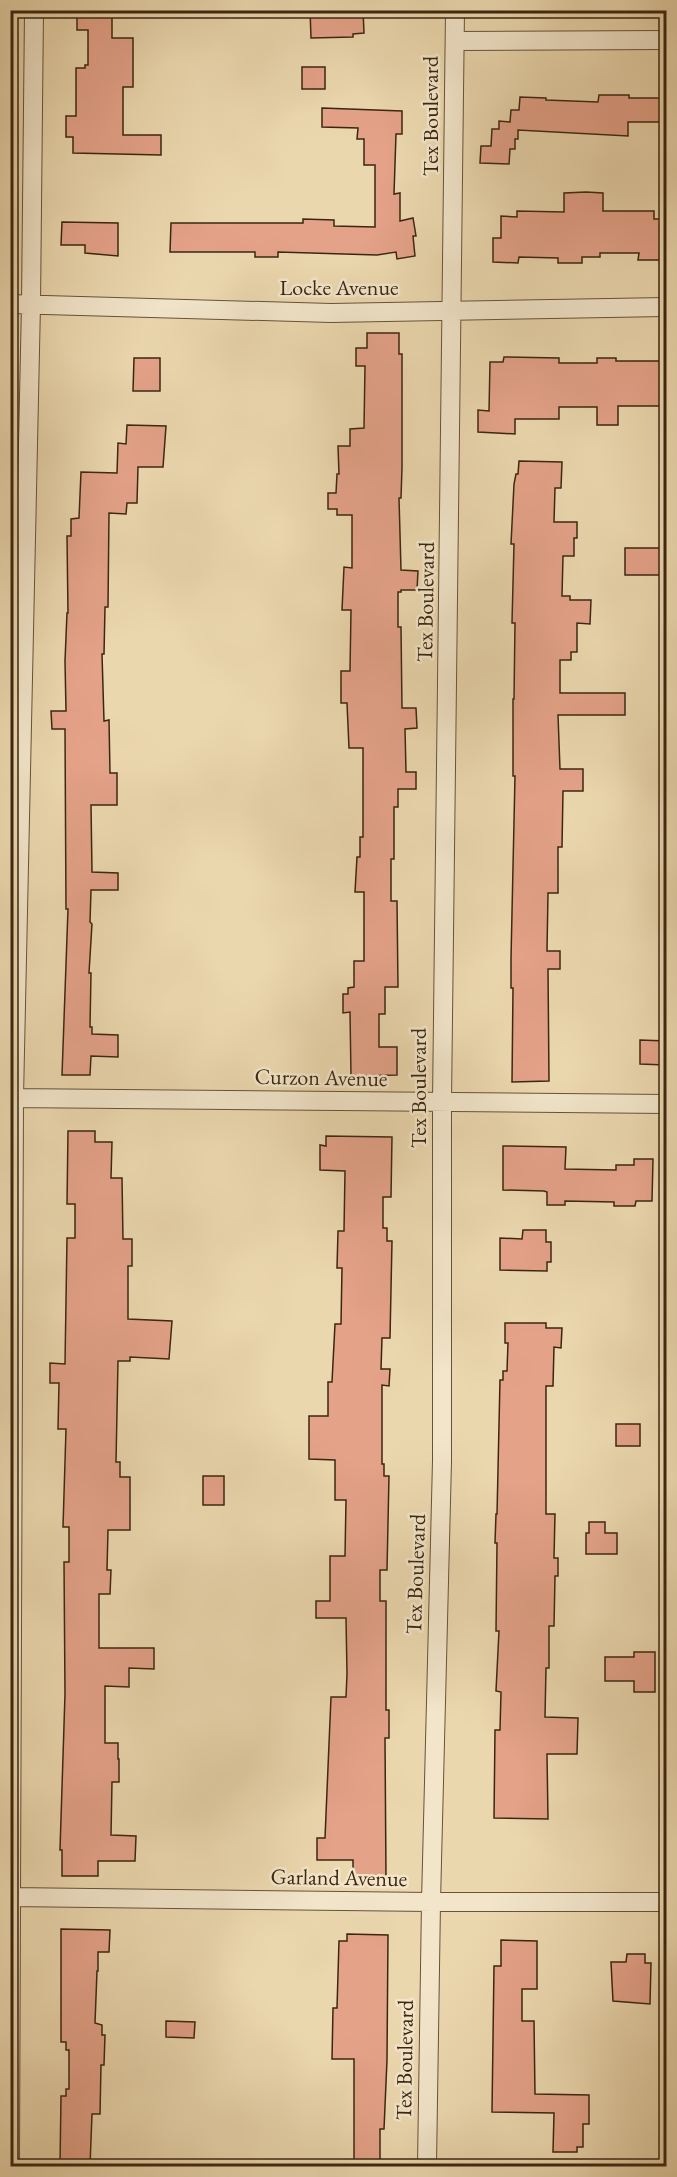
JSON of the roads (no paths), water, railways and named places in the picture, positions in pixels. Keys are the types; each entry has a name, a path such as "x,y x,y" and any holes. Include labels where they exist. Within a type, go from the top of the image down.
{"street":[{"path":"10,2163 12,1098 31,304 34,10"},
{"name":"Tex Boulevard","path":"427,2166 430,1902 442,1461 442,1102 455,10"},
{"path":"454,41 666,40"},
{"name":"Locke Avenue","path":"10,304 331,313 666,307"},
{"name":"Curzon Avenue","path":"12,1098 666,1104"},
{"name":"Garland Avenue","path":"11,1897 430,1902 666,1902"}]}
